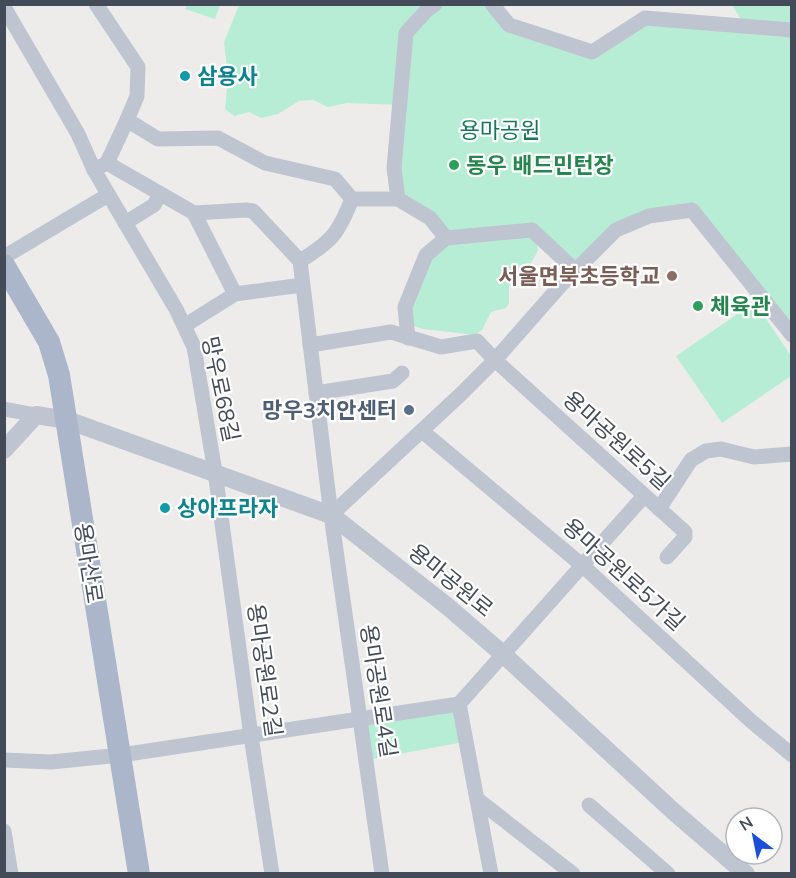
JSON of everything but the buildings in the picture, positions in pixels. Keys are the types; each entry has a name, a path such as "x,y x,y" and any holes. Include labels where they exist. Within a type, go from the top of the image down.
{"main road":[{"name":"용마산로","path":"4,265 49,342 59,375 139,873"}],"street":[{"path":"96,4 138,67 137,96 127,120 100,167 160,194 194,213 253,211 300,261 329,241 343,222 352,199"},
{"path":"398,199 394,168 406,33 435,4"},
{"path":"492,4 509,25 592,52 645,18 792,30"},
{"name":"망우로68길","path":"4,7 78,134 100,167 108,195 176,309 194,347 215,472"},
{"path":"127,120 158,139 218,138 265,163 335,179 352,199 398,199 430,218 446,238"},
{"path":"125,223 154,206 160,194"},
{"path":"4,257 108,195"},
{"path":"331,514 495,360 576,271 616,231 649,216 692,210 792,335"},
{"path":"194,213 235,294"},
{"path":"309,345 390,332 408,338 405,307 409,295 424,258 446,238 532,230 576,271"},
{"name":"용마공원로4길","path":"300,261 331,514 382,873"},
{"path":"184,326 235,294 302,285"},
{"name":"용마공원로5길","path":"408,338 441,347 476,341 686,534 667,557"},
{"path":"316,393 393,381 402,373"},
{"path":"4,409 36,416"},
{"path":"4,450 36,416"},
{"name":"용마공원로","path":"36,416 67,420 331,514 504,654 673,811 746,873"},
{"name":"용마공원로5가길","path":"422,431 583,566 751,721 792,755"},
{"path":"659,509 688,464 706,451 721,449 754,457 792,454"},
{"name":"용마공원로2길","path":"215,472 272,873"},
{"path":"4,760 51,762 121,755 360,721 459,704 644,496"},
{"path":"459,704 491,873"},
{"path":"477,799 573,873"},
{"path":"589,805 668,873"},
{"path":"4,831 11,873"},
{"path":"548,854 551,873"}],"green space":[{"path":"187,4 220,5 215,19 185,9"},
{"name":"용마공원","path":"239,5 492,5 509,25 592,52 645,18 745,26 732,5 791,5 791,335 691,210 616,230 576,271 532,230 446,238 398,199 399,105 347,103 328,107 313,100 299,101 278,114 261,118 249,112 234,116 225,109 228,78 224,42"},
{"path":"527,235 537,243 538,251 525,273 509,286 509,303 506,308 491,312 482,330 475,335 414,326 410,307 430,259 449,243"},
{"path":"755,302 791,356 791,376 722,423 676,356"},
{"path":"457,705 464,742 367,760 361,721"}],"place":[{"name":"삼용사","path":"185,76"},
{"name":"동우 배드민턴장","path":"454,165"},
{"name":"서울면북초등학교","path":"672,276"},
{"name":"체육관","path":"698,306"},
{"name":"망우3치안센터","path":"409,410"},
{"name":"상아프라자","path":"165,508"}]}
